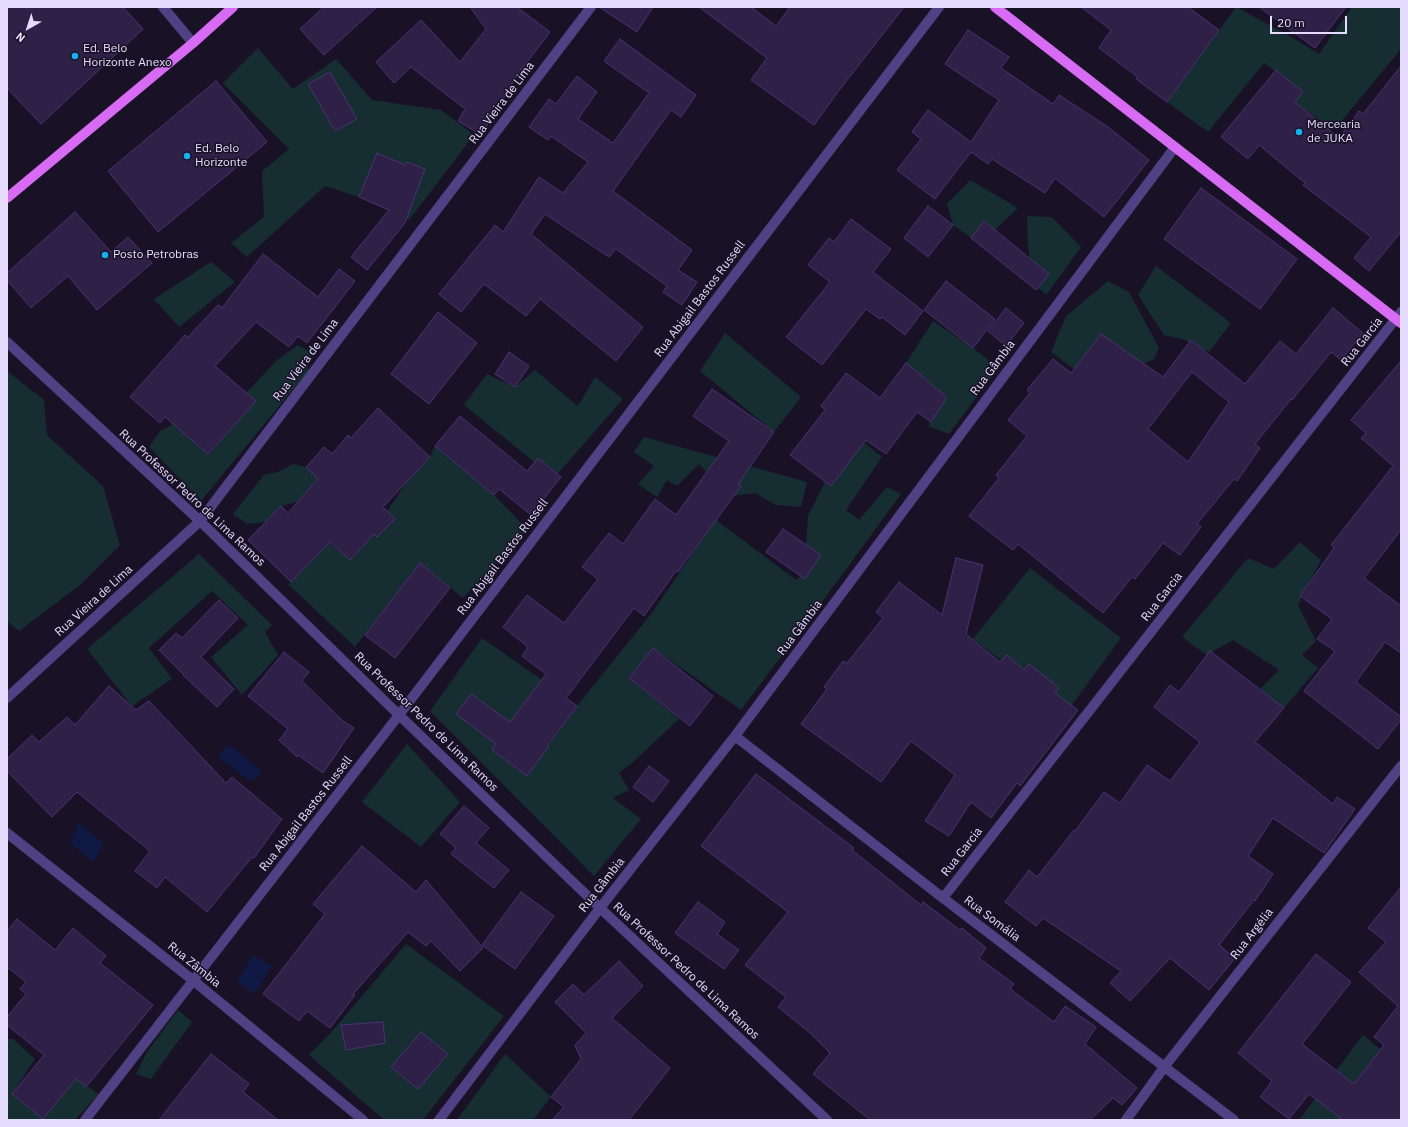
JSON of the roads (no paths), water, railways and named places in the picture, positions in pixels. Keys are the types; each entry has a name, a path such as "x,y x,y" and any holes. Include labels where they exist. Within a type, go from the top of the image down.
{"main road":[{"path":"7,198 233,7"},
{"path":"995,7 1399,318"}],"street":[{"path":"163,7 193,42"},
{"name":"Rua Vieira de Lima","path":"7,698 200,521 591,7"},
{"name":"Rua Abigail Bastos Russell","path":"85,1120 399,715 939,7"},
{"name":"Rua Gâmbia","path":"439,1120 600,908 736,736 1175,147"},
{"name":"Rua Garcia","path":"943,898 1399,318"},
{"name":"Rua Professor Pedro de Lima Ramos","path":"7,342 200,521 600,908 827,1120"},
{"name":"Rua Somália","path":"736,736 943,898 1234,1120"},
{"name":"Rua Argélia","path":"1126,1120 1165,1066 1401,766"},
{"name":"Rua Zâmbia","path":"7,833 194,981 363,1120"}],"water":[{"path":"229,745 263,772 250,781 217,756"},
{"path":"79,823 104,844 93,862 70,843"},
{"path":"253,955 272,966 255,994 237,982"}],"place":[{"name":"Ed. Belo Horizonte Anexo","path":"75,56"},
{"name":"Mercearia de JUKA","path":"1299,132"},
{"name":"Ed. Belo Horizonte","path":"187,156"},
{"name":"Posto Petrobras","path":"105,255"}]}
